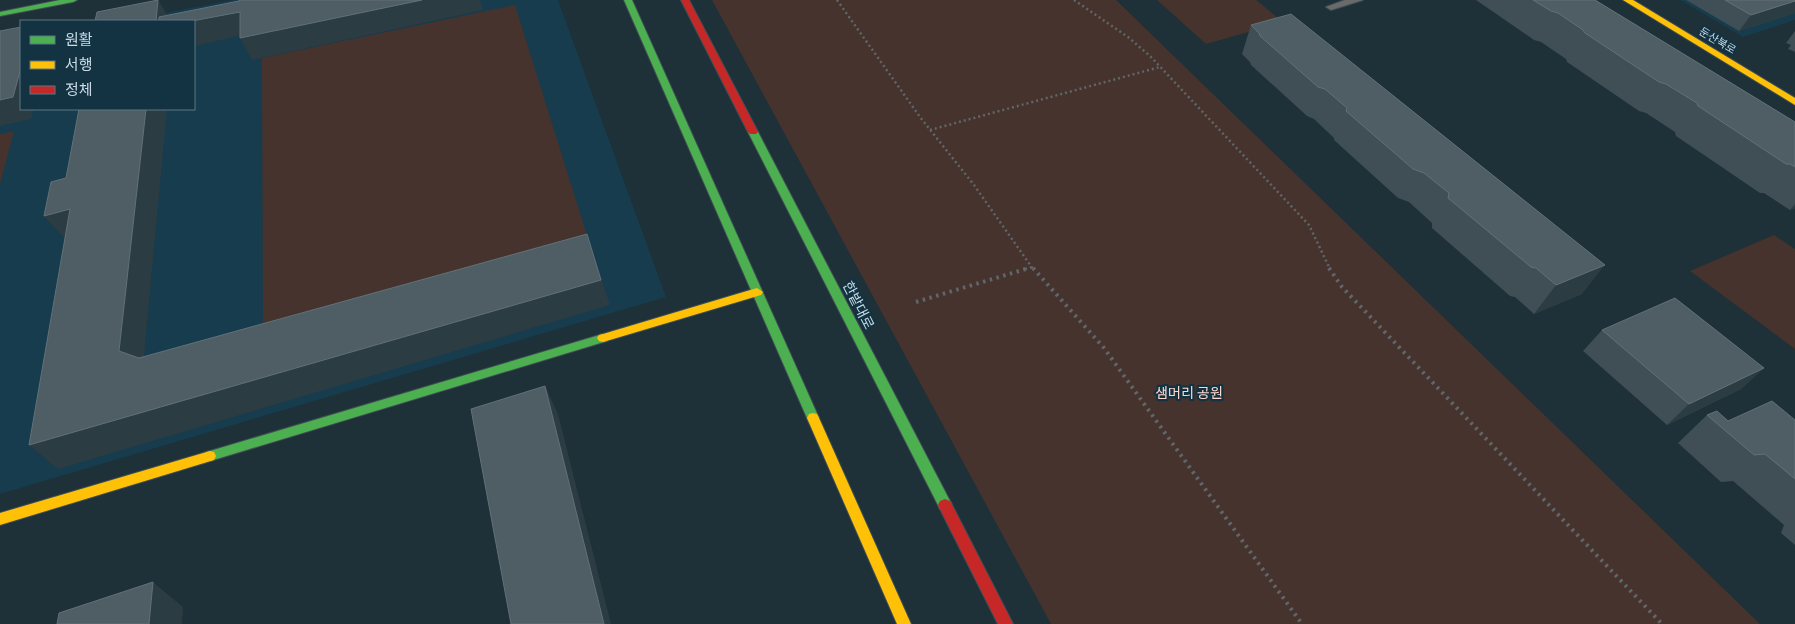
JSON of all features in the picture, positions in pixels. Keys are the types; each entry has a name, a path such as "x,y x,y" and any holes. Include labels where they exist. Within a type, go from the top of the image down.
{"main road":[{"path":"0,14 33,4 73,0"},
{"path":"628,0 904,624"},
{"name":"한밭대로","path":"685,0 1006,624"},
{"name":"둔산북로","path":"1627,0 1795,102"},
{"path":"0,519 757,292"}],"lane":[{"path":"1331,7 1358,0"}],"path":[{"path":"836,0 930,130 974,185 1032,267 1104,348 1302,624"},
{"path":"1074,0 1128,37 1160,67 1309,225 1329,268 1342,287 1464,412 1662,624"},
{"path":"930,130 1160,67"},
{"path":"916,302 1032,267"}],"shaded area":[{"path":"232,0 558,0 666,297 0,494 0,45 20,110 195,110 195,20 128,20"},
{"path":"1680,0 1790,0 1795,3 1795,20 1743,37"}],"green space":[{"name":"샘머리 공원","path":"712,0 1116,0 1760,624 1051,624"},
{"path":"1157,0 1256,0 1283,22 1206,44"},
{"path":"515,5 589,242 263,333 262,58"},
{"path":"14,131 0,184 0,134"},
{"path":"1774,235 1795,249 1795,349 1690,271"}],"building":[{"path":"158,0 156,20 95,20 97,12"},
{"path":"422,0 240,38 240,12 195,20 159,20 159,17 239,1"},
{"path":"1533,0 1595,0 1795,122 1795,167 1786,164 1698,106 1697,103 1666,84 1659,82 1558,13"},
{"path":"1725,0 1795,0 1795,1 1751,15"},
{"path":"1291,14 1605,265 1556,285 1536,268 1531,267 1448,198 1449,193 1424,173 1413,169 1346,111 1347,108 1325,89 1318,87 1260,36 1251,25"},
{"path":"20,27 20,72 13,97 0,100 0,31"},
{"path":"79,110 146,110 119,351 139,358 587,234 601,280 29,445 70,209 44,216 51,182 66,178"},
{"path":"1675,298 1764,368 1689,404 1602,330"},
{"path":"545,386 604,624 511,624 471,409"},
{"path":"1772,401 1795,420 1795,479 1765,454 1754,455 1707,415 1717,411 1728,421"},
{"path":"153,582 149,624 57,624 59,613"}],"traffic: fast":[{"path":"0,14 73,0"},
{"path":"628,0 813,418"},
{"path":"753,132 945,505"},
{"path":"210,456 603,338"}],"traffic: slow":[{"path":"1627,0 1795,102"},
{"path":"603,338 757,292"},
{"path":"813,418 904,624"},
{"path":"0,519 210,456"}],"traffic: jam":[{"path":"685,0 753,132"},
{"path":"945,505 1006,624"}]}
